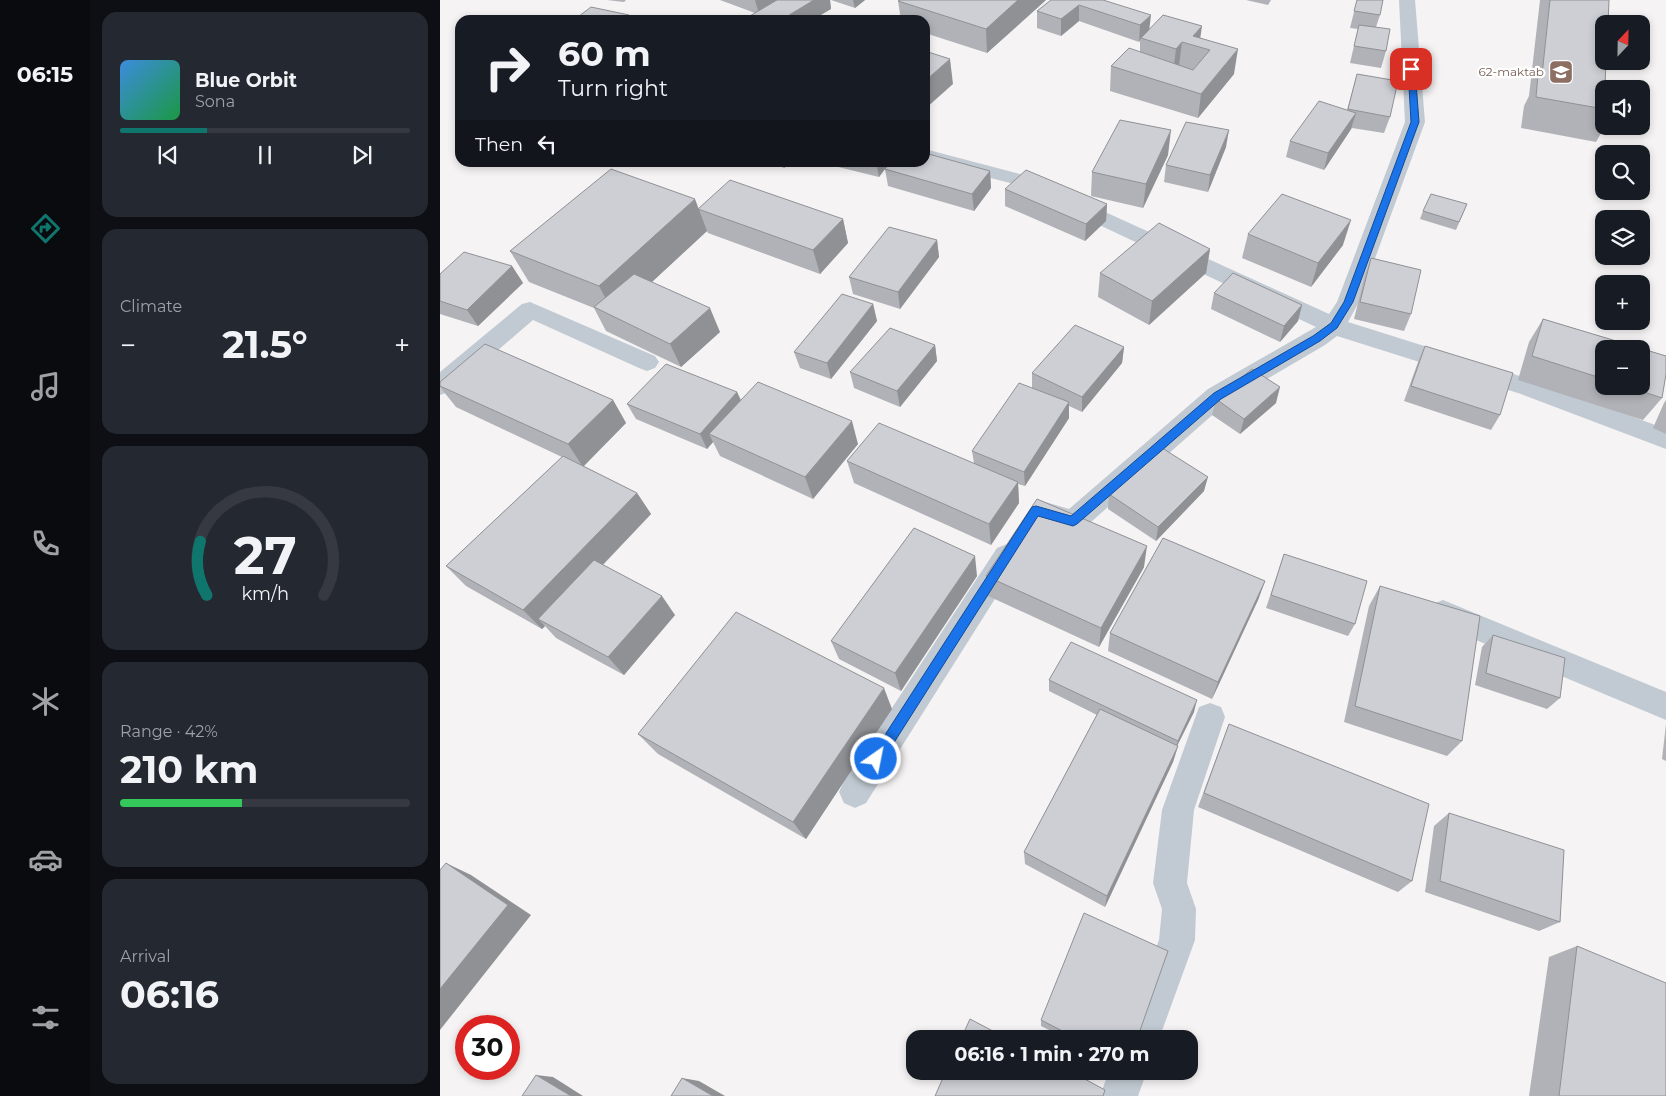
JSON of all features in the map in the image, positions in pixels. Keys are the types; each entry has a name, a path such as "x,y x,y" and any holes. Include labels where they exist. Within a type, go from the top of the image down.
{"street":[{"path":"855,792 1036,511 1073,521 1218,396 1317,339 1334,326 1348,302 1415,122 1407,0"},
{"path":"930,156 1017,179 1334,326 1530,388 1666,439"},
{"path":"440,386 530,310 647,362"},
{"path":"1420,605 1463,620 1666,706"},
{"path":"1143,1030 1177,940 1179,909 1170,882 1178,810 1210,717"},
{"path":"1119,1096 1125,1080"}],"building":[{"path":"777,0 814,0 789,15 752,15"},
{"path":"1018,0 986,29 898,1"},
{"path":"1051,0 1103,0 1151,15 1140,25 1079,5 1061,19 1037,11"},
{"path":"1357,0 1383,0 1380,15 1354,11"},
{"path":"1550,0 1609,0 1608,15 1595,15 1595,70 1606,70 1605,80 1595,80 1595,107 1536,97 1538,75 1542,75"},
{"path":"591,7 629,15 581,15"},
{"path":"1163,15 1202,26 1193,36 1238,49 1201,94 1111,66 1129,48 1193,70 1210,50 1182,42 1176,49 1141,38"},
{"path":"1359,25 1390,29 1386,51 1354,46"},
{"path":"930,53 950,59 930,77"},
{"path":"1357,74 1398,81 1390,117 1348,109"},
{"path":"1319,101 1356,113 1328,153 1290,141"},
{"path":"1120,120 1171,130 1146,184 1092,172"},
{"path":"1186,122 1229,130 1210,175 1166,165"},
{"path":"930,154 990,171 972,194 885,169 887,167 930,167"},
{"path":"611,169 695,199 599,286 510,251"},
{"path":"1026,170 1107,204 1086,224 1005,189"},
{"path":"730,180 843,219 813,250 698,209"},
{"path":"1282,194 1351,220 1318,263 1248,234"},
{"path":"1431,194 1467,204 1459,222 1423,211"},
{"path":"1159,223 1210,249 1152,301 1100,273"},
{"path":"889,227 937,240 898,292 849,277"},
{"path":"464,252 512,266 467,310 440,301 440,274"},
{"path":"1371,258 1421,270 1411,314 1360,302"},
{"path":"1233,273 1302,305 1284,326 1214,293"},
{"path":"634,274 710,308 670,344 594,307"},
{"path":"842,294 873,304 827,363 794,352"},
{"path":"1543,319 1613,340 1595,340 1595,376 1532,356"},
{"path":"1075,325 1124,347 1082,397 1032,373"},
{"path":"890,328 935,345 897,391 850,372"},
{"path":"485,344 613,400 568,444 440,386 440,382"},
{"path":"1425,346 1513,373 1500,415 1411,386"},
{"path":"1650,351 1666,356 1666,374 1662,398 1650,394"},
{"path":"666,364 737,392 700,434 627,404"},
{"path":"1252,369 1280,387 1244,419 1216,399"},
{"path":"758,382 852,421 805,477 709,434"},
{"path":"1019,383 1069,402 1024,472 972,451"},
{"path":"879,423 1018,482 989,524 847,461"},
{"path":"1159,446 1208,477 1158,527 1109,494"},
{"path":"563,456 637,493 523,610 446,566"},
{"path":"1037,499 1147,546 1101,628 986,576"},
{"path":"914,528 975,556 895,673 831,641"},
{"path":"1163,538 1265,581 1218,682 1110,633"},
{"path":"1284,554 1367,581 1355,624 1271,595"},
{"path":"594,560 662,596 608,657 538,619"},
{"path":"1380,586 1480,616 1462,741 1355,706"},
{"path":"736,612 884,688 793,822 638,734"},
{"path":"1493,635 1565,658 1560,698 1486,673"},
{"path":"1071,642 1197,700 1178,741 1049,680"},
{"path":"1100,709 1178,746 1107,896 1024,852"},
{"path":"1229,724 1429,804 1412,881 1204,793"},
{"path":"1449,813 1564,850 1560,922 1440,881"},
{"path":"446,863 508,905 440,989 440,870"},
{"path":"1084,913 1168,951 1140,1030 1060,1030 1041,1020"},
{"path":"1577,946 1666,983 1666,1096 1559,1096"},
{"path":"970,1019 991,1030 965,1030"},
{"path":"536,1075 571,1096 522,1096"},
{"path":"682,1078 713,1096 671,1096"},
{"path":"942,1080 1087,1080 1105,1090 1103,1096 935,1096"}],"place":[{"name":"62-maktab","path":"1561,72"}],"route":[{"path":"876,759 1036,511 1073,521 1218,396 1317,339 1334,326 1348,302 1415,122 1411,69"}]}
